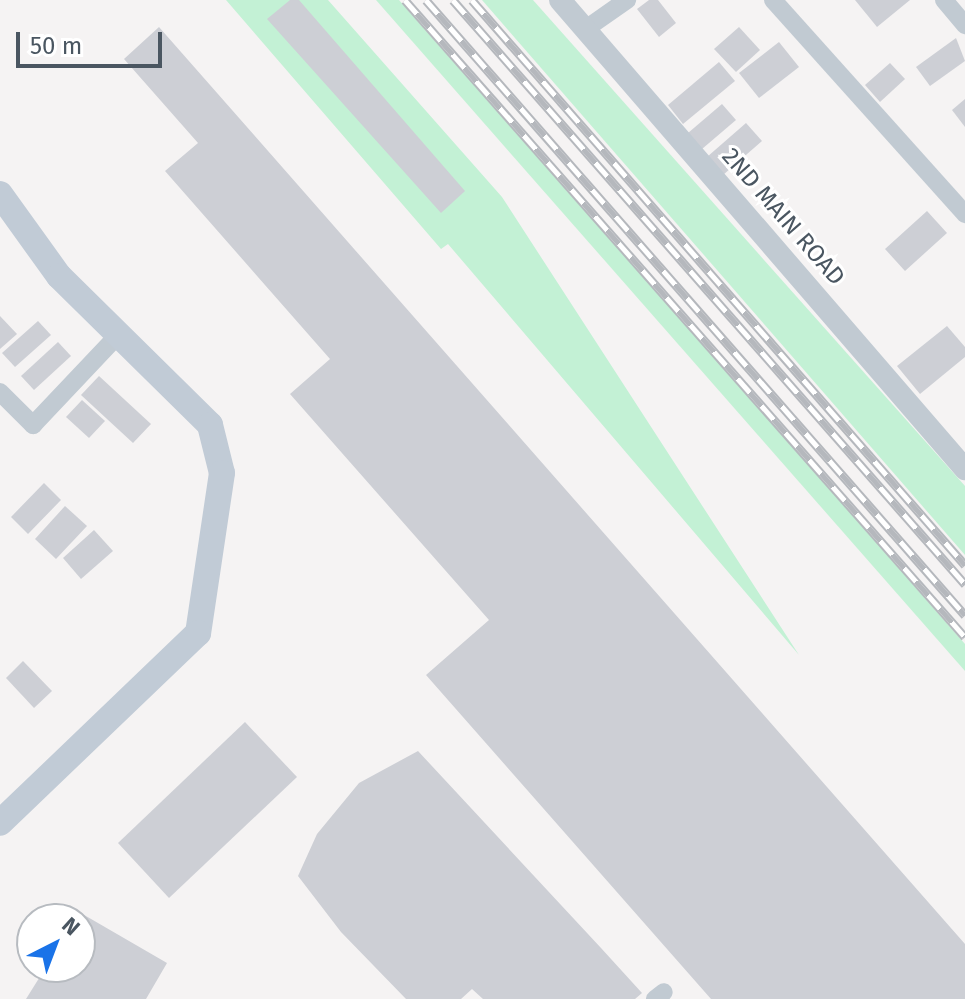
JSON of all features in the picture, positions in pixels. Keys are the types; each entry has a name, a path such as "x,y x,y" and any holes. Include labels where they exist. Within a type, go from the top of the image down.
{"main road":[{"path":"0,194 9,216 59,276 210,425 222,473 198,633 0,823"}],"street":[{"name":"2ND MAIN ROAD","path":"560,0 965,469"},
{"path":"587,28 627,0"},
{"path":"773,0 965,214"},
{"path":"944,0 965,25"},
{"path":"0,392 33,425 118,335"}],"green space":[{"path":"226,0 328,0 502,197 799,655 448,244 441,249"},
{"path":"376,0 399,0 785,438 965,644 965,671"},
{"path":"482,0 533,0 965,486 965,555"}],"building":[{"path":"290,0 299,0 465,191 441,213 267,19"},
{"path":"649,0 658,0 676,23 659,37 637,9"},
{"path":"855,0 910,0 877,27"},
{"path":"159,27 965,944 965,999 711,999 426,675 489,620 290,394 330,359 165,171 198,143 124,59"},
{"path":"739,27 760,50 736,72 714,49"},
{"path":"956,38 965,61 930,86 916,67"},
{"path":"779,42 799,67 759,98 739,73"},
{"path":"719,62 735,81 683,124 668,105"},
{"path":"890,63 905,79 880,102 865,85"},
{"path":"965,99 965,127 952,110"},
{"path":"722,104 736,120 702,149 688,133"},
{"path":"746,123 762,141 723,175 707,157"},
{"path":"927,211 947,233 905,271 885,249"},
{"path":"0,316 17,334 0,349"},
{"path":"38,321 51,335 15,367 2,353"},
{"path":"947,326 965,347 965,357 920,394 897,366"},
{"path":"58,342 71,356 34,390 21,376"},
{"path":"99,376 151,424 133,443 81,395"},
{"path":"82,400 105,421 89,438 66,417"},
{"path":"44,483 61,500 28,534 11,517"},
{"path":"65,506 87,526 56,559 35,539"},
{"path":"94,530 113,551 81,579 63,558"},
{"path":"23,661 52,691 34,708 6,678"},
{"path":"245,722 297,777 169,898 118,843"},
{"path":"418,751 642,993 635,999 483,999 472,989 461,999 406,999 341,932 298,876 317,834 359,783"},
{"path":"96,922 167,963 146,999 26,999 36,983 96,983"}],"railway":[{"path":"405,0 965,637"},
{"path":"426,0 965,615"},
{"path":"453,0 965,584"},
{"path":"472,0 965,565"}]}
